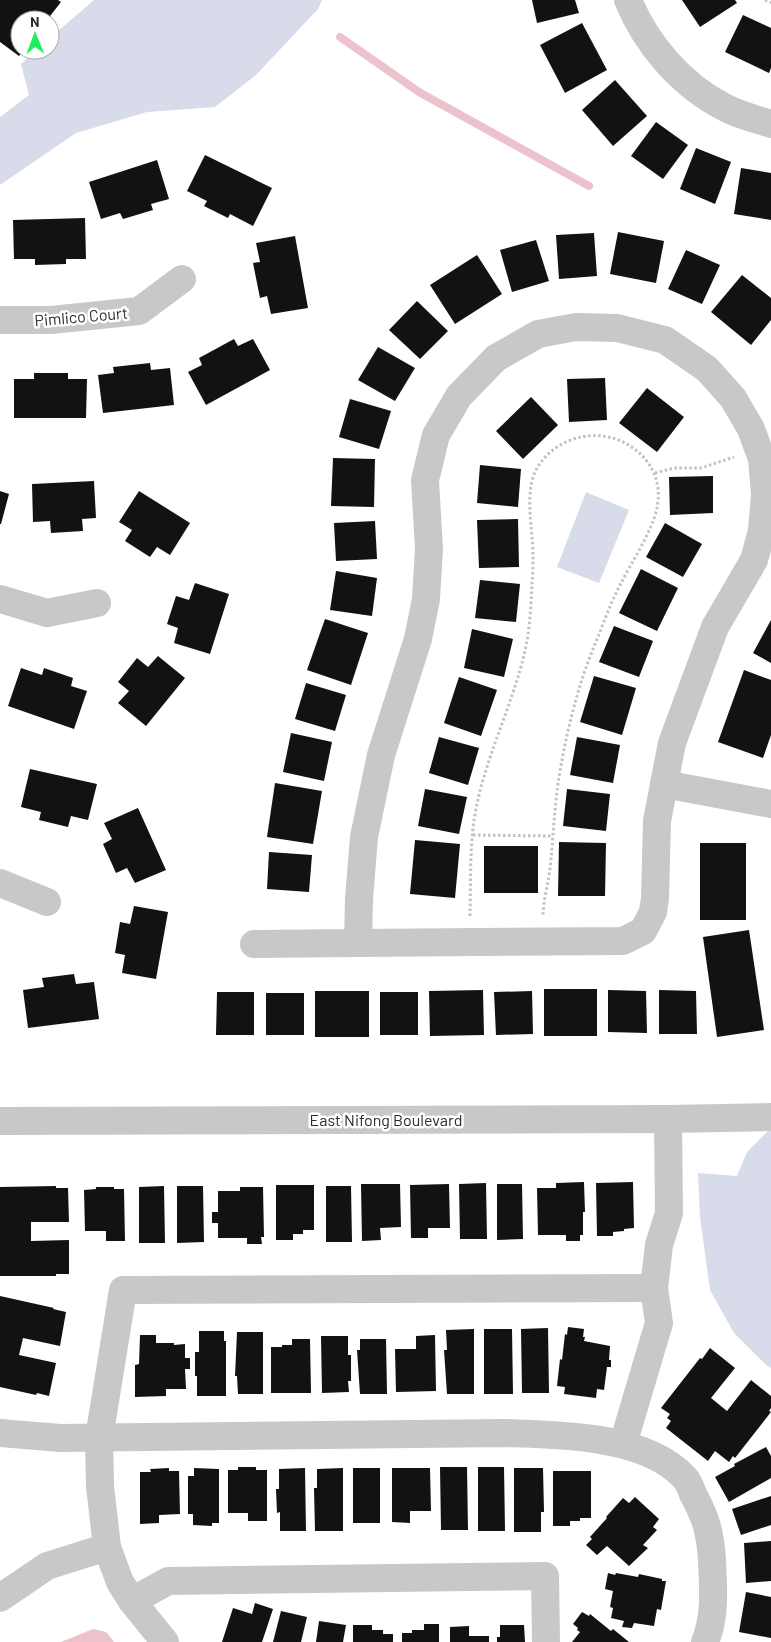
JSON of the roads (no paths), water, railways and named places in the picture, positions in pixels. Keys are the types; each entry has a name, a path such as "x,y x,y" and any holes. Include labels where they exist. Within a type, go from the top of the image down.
{"street":[{"path":"628,0 658,53 692,87 724,108 771,124"},
{"name":"Pimlico Court","path":"0,320 51,320 139,311 182,279"},
{"path":"254,944 623,941 643,931 653,912 657,821 672,743 715,627 754,560 762,531 765,494 762,459 751,429 733,398 707,369 664,340 617,328 576,327 538,334 496,358 459,396 436,435 425,480 429,549 426,599 418,639 381,755 364,837 358,943"},
{"path":"0,599 47,614 97,603"},
{"path":"664,784 771,804"},
{"path":"0,883 47,902"},
{"name":"East Nifong Boulevard","path":"0,1121 771,1117"},
{"path":"623,1444 659,1322 654,1288 660,1245 670,1213 668,1119"},
{"path":"165,1642 132,1601 120,1582 108,1547 100,1486 98,1438 123,1290 654,1288"},
{"path":"0,1433 60,1438 506,1433 566,1436 623,1444 657,1456 685,1478 702,1509 710,1535 713,1583 711,1627 705,1642"},
{"path":"0,1598 47,1566 108,1547"},
{"path":"132,1601 168,1581 545,1576 546,1642"}],"waterway":[{"path":"340,37 419,92 589,186"}]}
